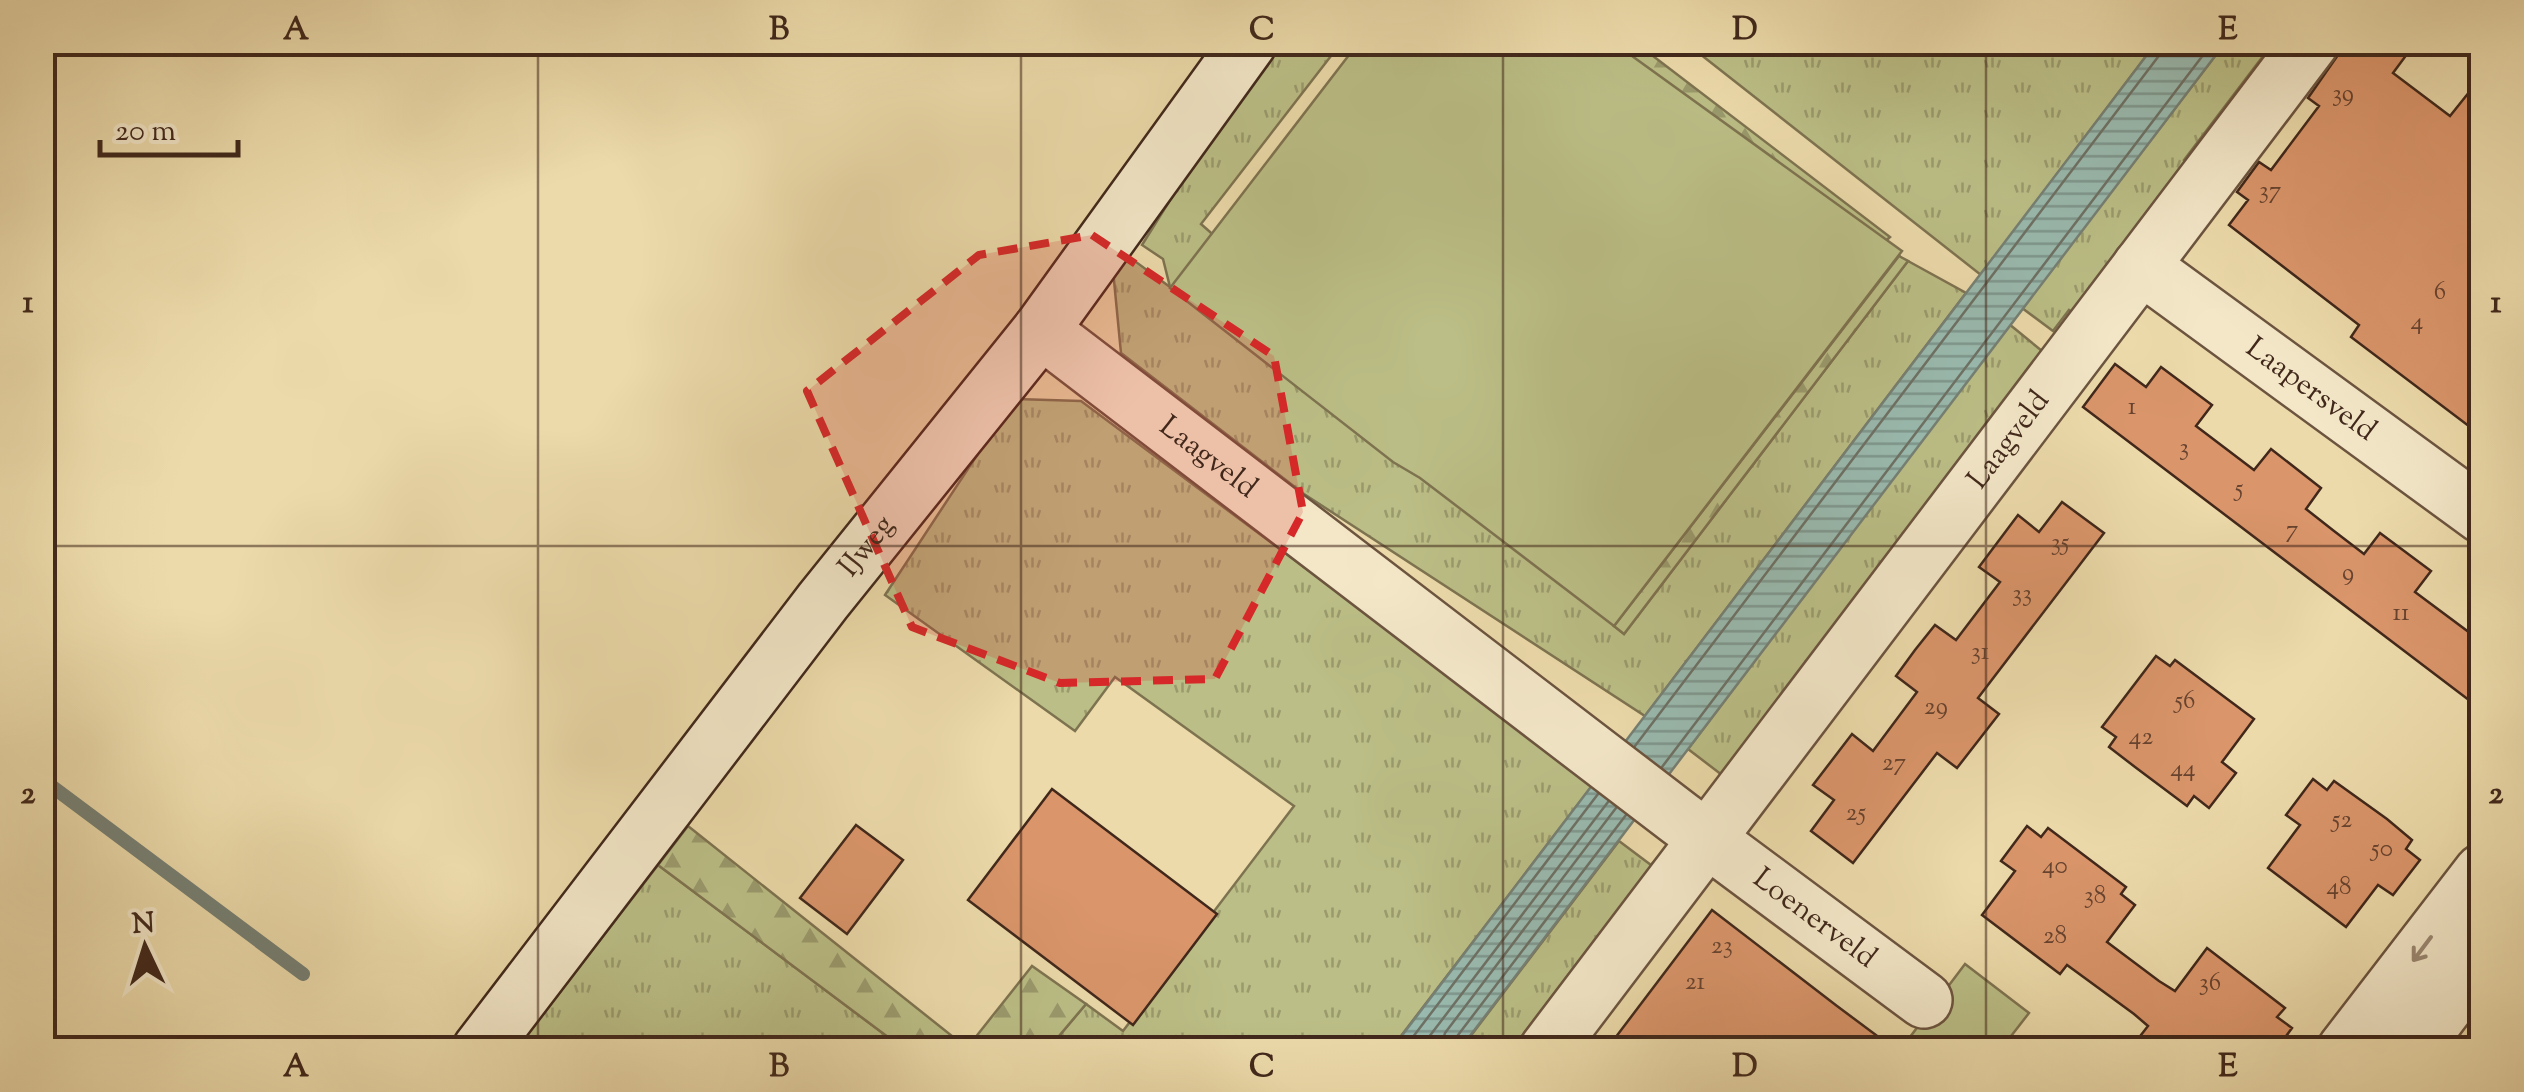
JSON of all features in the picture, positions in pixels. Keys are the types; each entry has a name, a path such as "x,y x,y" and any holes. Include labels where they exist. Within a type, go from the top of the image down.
{"street":[{"name":"IJweg","path":"480,1050 823,600 1041,330 1249,42"},
{"name":"Laagveld","path":"1546,1050 1694,828 2141,266 2311,42"},
{"name":"Laapersveld","path":"2141,266 2482,515"},
{"name":"Laagveld","path":"1041,330 1694,828"},
{"name":"Loenerveld","path":"1694,828 1924,1000"},
{"path":"2345,1050 2482,872"},
{"path":"2412,1050 2482,958"}],"highlighted area":[{"path":"1092,235 1274,356 1303,512 1215,679 1060,683 912,627 807,391 979,255"}],"green space":[{"path":"1359,42 1614,43 1902,251 1614,626 1420,478 1393,462 1170,288"},
{"path":"1268,43 1341,43 1201,224 1426,423 1878,248 1899,256 1614,626 1624,634 1908,261 1966,293 1645,716 1304,494 1121,353 1113,270 1125,254 1170,287 1163,259 1142,245"},
{"path":"1614,43 1636,43 1890,237 1878,248"},
{"path":"1686,43 2156,43 1981,275"},
{"path":"2225,43 2273,43 2184,160 2193,168 2082,319 2069,310 2053,331 2022,308"},
{"path":"1899,256 1908,261 1624,634 1614,626"},
{"path":"2009,324 2042,351 1722,775 1688,749"},
{"path":"1014,399 1081,401 1536,740 1599,777 1391,1049 1048,1049 1086,1004 1123,1031 1294,806 1115,677 1075,731 885,595"},
{"path":"688,826 967,1048 1032,966 1086,1004 1048,1049 904,1049 658,865"},
{"path":"1619,841 1651,865 1657,858 1666,864 1643,877 1512,1049 1460,1050"},
{"path":"658,865 904,1049 516,1049"},
{"path":"1965,964 2029,1013 2001,1049 1909,1050 1904,1045"}],"water":[{"path":"2156,43 2225,43 1460,1049 1391,1050"}],"building":[{"path":"2347,42 2416,42 2393,73 2450,116 2482,76 2482,436 2351,337 2359,325 2229,225 2248,200 2237,192 2259,162 2271,170 2319,106 2308,98"},
{"path":"2115,364 2146,387 2161,367 2212,405 2196,426 2254,470 2271,449 2321,488 2306,509 2364,554 2380,533 2431,571 2415,592 2482,642 2482,710 2083,407"},
{"path":"2062,502 2104,533 1978,698 1999,714 1957,768 1937,753 1853,863 1811,831 1834,800 1813,785 1852,734 1873,751 1917,692 1896,676 1915,650 1935,625 1956,640 2000,582 1979,567 2018,515 2039,532"},
{"path":"2156,656 2170,666 2175,660 2254,719 2222,762 2236,773 2209,808 2194,796 2187,806 2135,767 2109,747 2116,737 2102,727"},
{"path":"2313,779 2327,790 2334,781 2387,819 2412,840 2406,849 2420,860 2393,895 2378,885 2346,927 2268,868 2300,825 2286,815"},
{"path":"1052,789 1217,914 1133,1025 968,900"},
{"path":"856,825 903,860 847,934 800,898"},
{"path":"2027,826 2041,837 2048,828 2126,887 2121,894 2135,905 2107,942 2159,981 2175,991 2207,948 2285,1008 2277,1017 2292,1028 2276,1050 2160,1050 2141,1035 2148,1026 2134,1014 2067,965 2060,974 1982,915 2015,871 2001,861"},
{"path":"1712,910 1837,1006 1896,1050 1606,1050"}],"waterway":[{"path":"42,779 303,974"}]}
